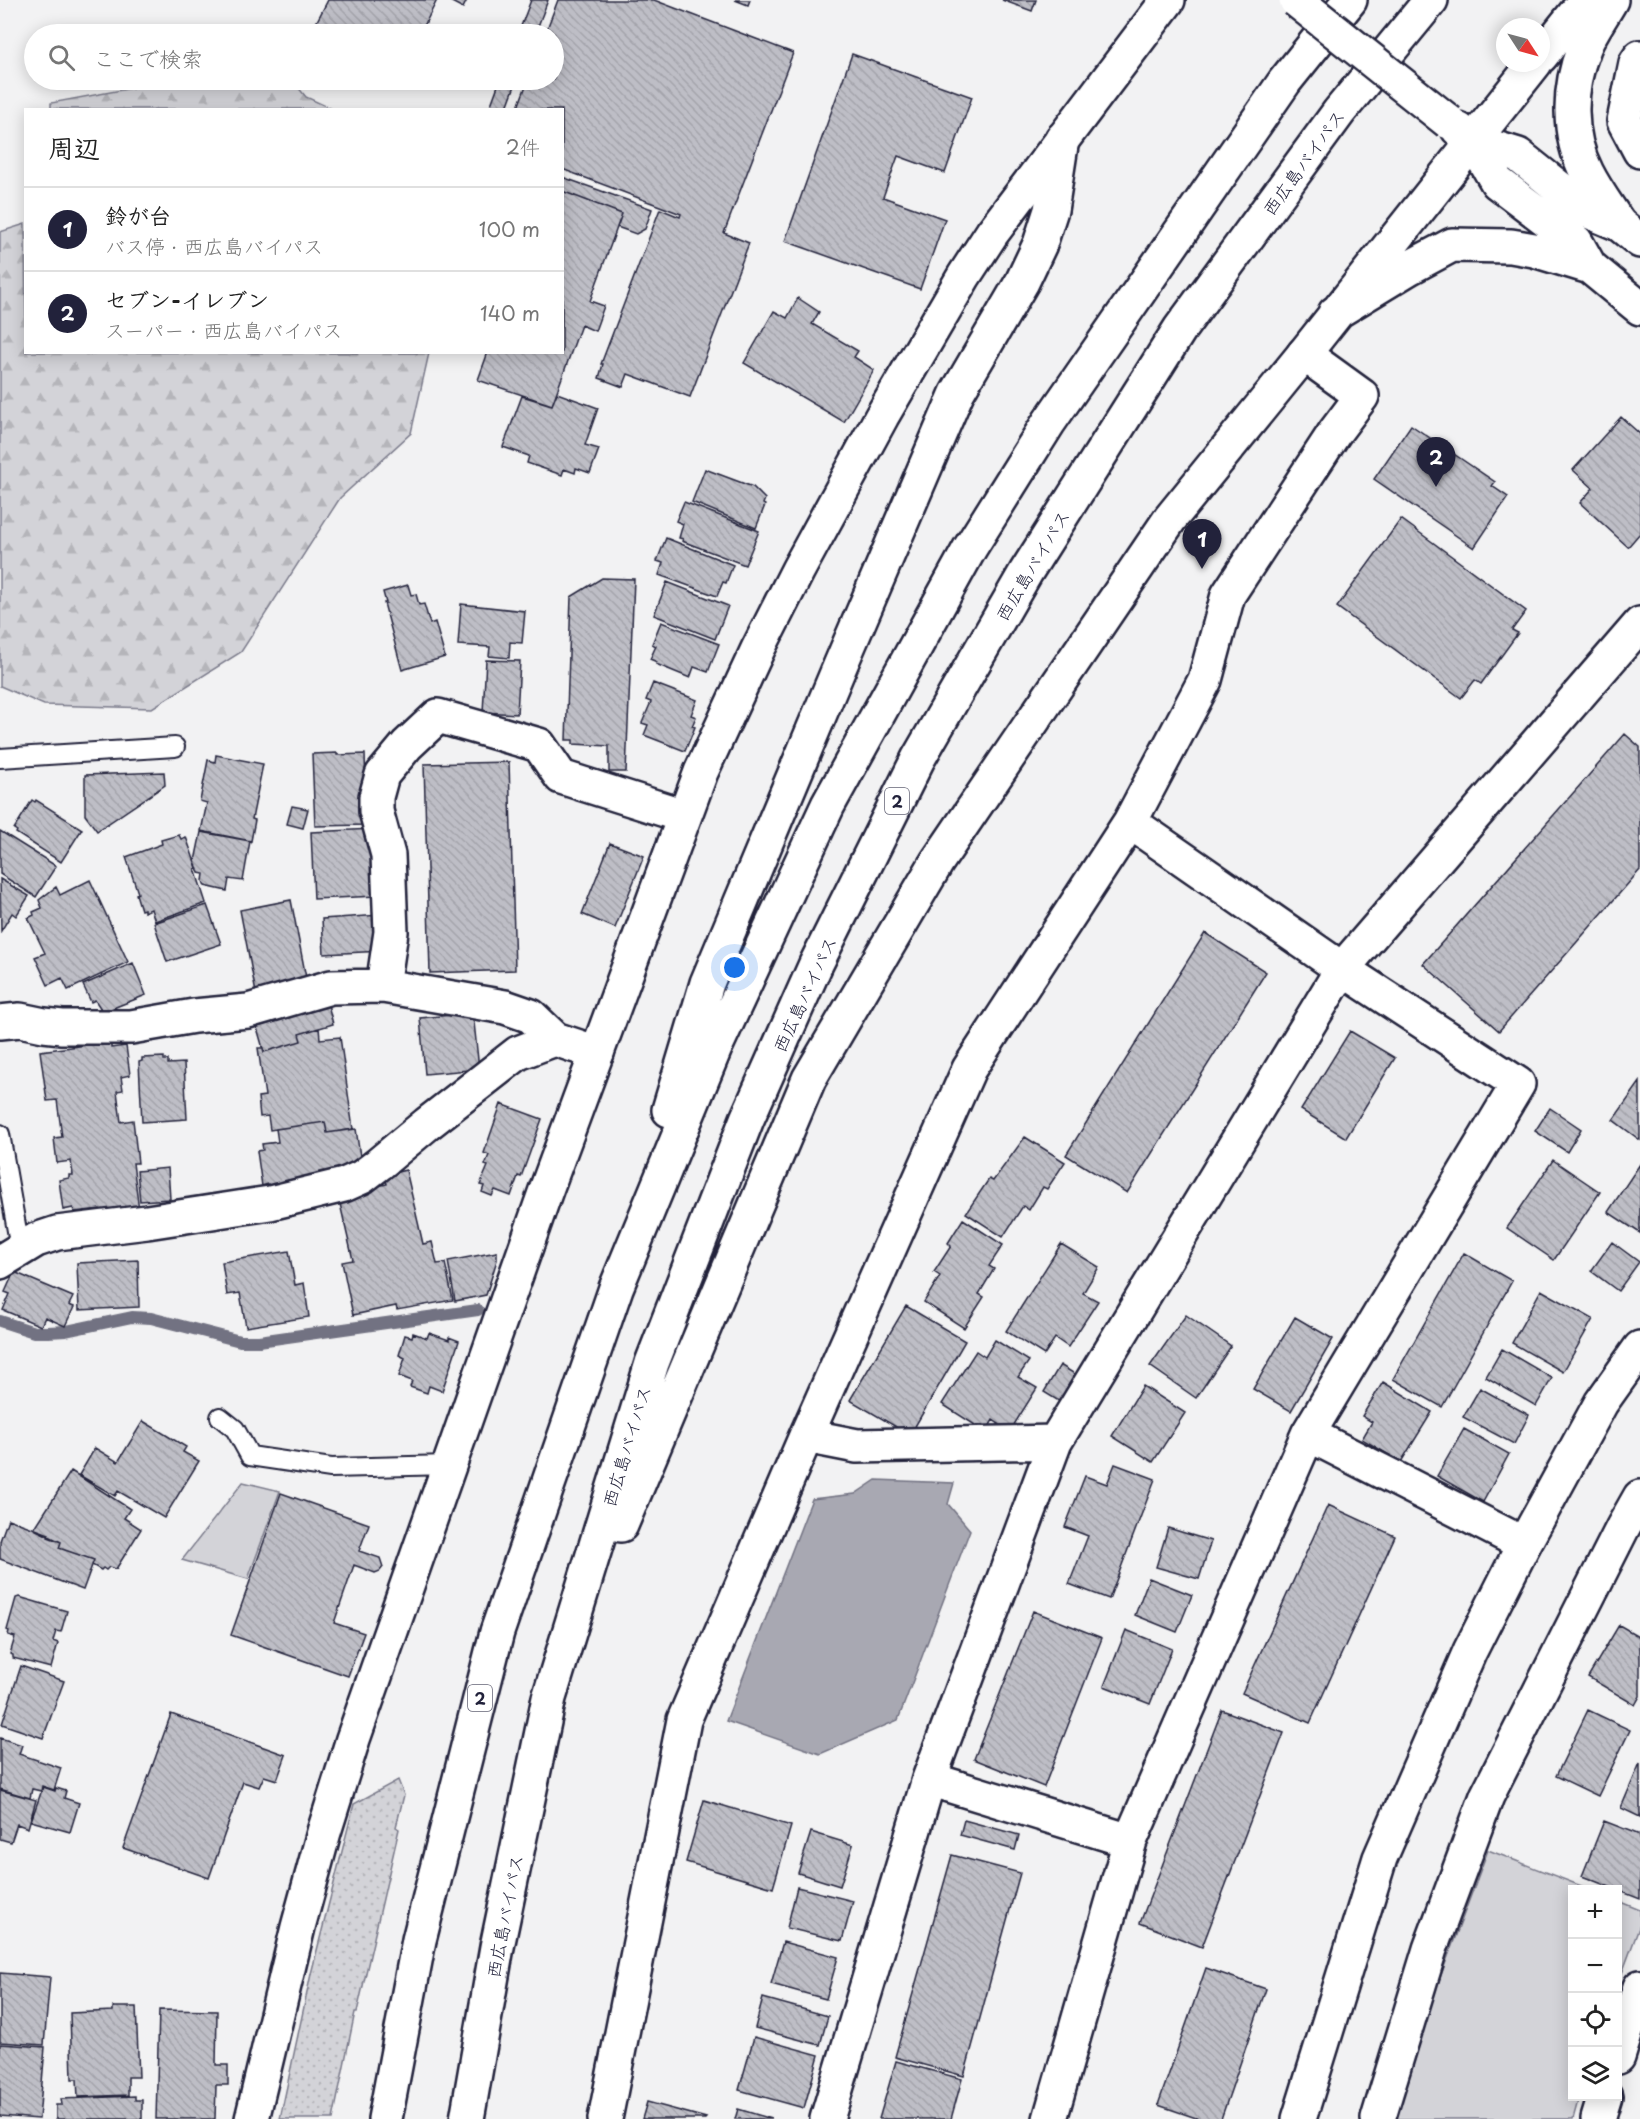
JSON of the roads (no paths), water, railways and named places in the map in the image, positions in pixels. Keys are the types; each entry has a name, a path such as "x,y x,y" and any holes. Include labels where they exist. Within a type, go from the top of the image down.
{"main road":[{"path":"252,2119 298,1927 353,1739 546,1190 684,816 720,730 803,561 882,416 992,233 1168,0"},
{"path":"1296,0 1461,131 1518,155 1588,211 1629,233"},
{"name":"2","path":"385,2119 419,1940 497,1632 616,1288 715,1048 828,805 970,548 1049,422 1271,101 1350,0"},
{"name":"西広島バイパス","path":"466,2119 497,1947 549,1698 652,1363 743,1130 816,964 918,759 1026,572 1180,329 1339,112 1431,0"},
{"path":"1550,45 1586,0"},
{"path":"1611,0 1584,47 1572,85 1572,113 1576,144 1587,173 1629,233"},
{"path":"1640,57 1636,63 1624,120 1640,151"},
{"path":"549,1698 809,1079 937,862 1170,519 1335,313 1461,131 1525,72"},
{"path":"1461,131 1497,182 1576,242 1590,267 1640,308"},
{"path":"616,1288 707,983 957,393 1022,282 1040,244 1051,210 1062,139"},
{"path":"1335,313 1408,268 1452,245 1512,246 1534,250 1590,267"},
{"path":"605,2119 684,1720 806,1436 969,1069 1130,822 1205,680 1228,595 1335,432 1362,396 1304,354"},
{"path":"827,2119 929,1779 1055,1442 1342,969 1640,624"},
{"path":"383,986 392,932 388,855 376,811 376,797 382,775 407,745 438,716 539,745 561,777 684,816"},
{"path":"1050,2119 1130,1841 1308,1434 1518,1084 1342,969 1130,822"},
{"path":"0,1022 20,1020 62,1027 130,1027 194,1016 248,1011 331,987 383,986 506,1007 531,1016 555,1039 597,1053"},
{"path":"10,1255 36,1240 57,1233 270,1203 344,1185 370,1171 518,1053 555,1039"},
{"path":"1299,2119 1380,1858 1470,1651 1524,1544 1601,1403 1640,1348"},
{"path":"1308,1434 1524,1544"},
{"path":"806,1436 858,1446 1055,1442"},
{"path":"1378,2119 1430,1949 1487,1796 1640,1497"},
{"path":"929,1779 1130,1841"},
{"path":"1620,2047 1640,1987"},
{"path":"1598,2119 1604,2101"}],"lane":[{"path":"0,758 175,747"},
{"path":"0,1134 10,1255"},
{"path":"220,1417 235,1429 250,1456 331,1467 449,1464"}],"waterway":[{"path":"0,1321 34,1332 48,1332 66,1331 132,1317 151,1318 240,1341 259,1341 478,1310"}],"place":[{"name":"セブン-イレブン","path":"1436,487"},
{"name":"鈴が台","path":"1202,569"}]}
